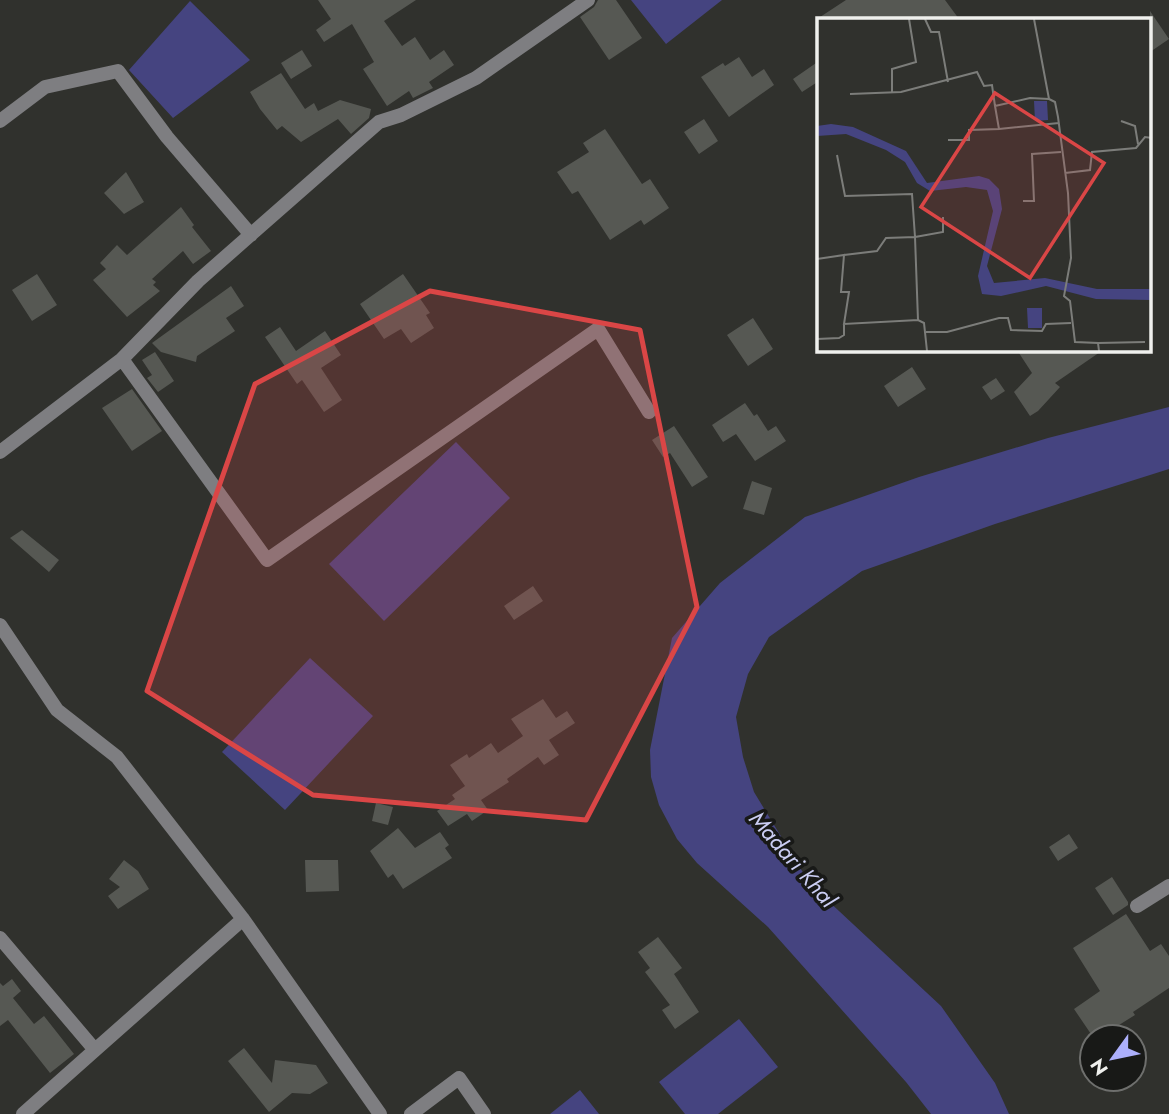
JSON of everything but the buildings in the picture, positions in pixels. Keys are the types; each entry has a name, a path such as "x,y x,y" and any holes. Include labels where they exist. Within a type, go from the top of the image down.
{"street":[{"path":"0,453 122,359 198,281 379,122 476,78 588,0"},
{"path":"0,121 45,87 118,71 167,137 251,235"},
{"path":"122,359 267,560 598,330 649,412"},
{"path":"0,625 57,710 117,757 243,919 380,1114"},
{"path":"1137,906 1169,886"},
{"path":"23,1114 243,919"},
{"path":"0,938 94,1050"},
{"path":"411,1114 459,1078 484,1114"}],"highlighted area":[{"path":"430,291 640,330 697,607 586,820 313,795 147,691 255,384"}],"water":[{"path":"631,0 722,0 666,44"},
{"path":"190,1 250,60 173,118 129,70"},
{"name":"Madari Khal","path":"1169,407 1169,469 995,524 862,571 769,637 748,674 736,717 743,757 754,792 810,884 941,1006 995,1083 1009,1114 931,1114 906,1082 768,927 697,863 677,839 659,805 651,777 650,750 672,638 720,583 805,517 919,477 1048,438"},
{"path":"456,442 510,498 384,621 329,564"},
{"path":"310,658 373,716 285,810 222,752"},
{"path":"739,1019 778,1067 718,1114 685,1114 659,1082"},
{"path":"580,1090 599,1114 550,1114"}]}
